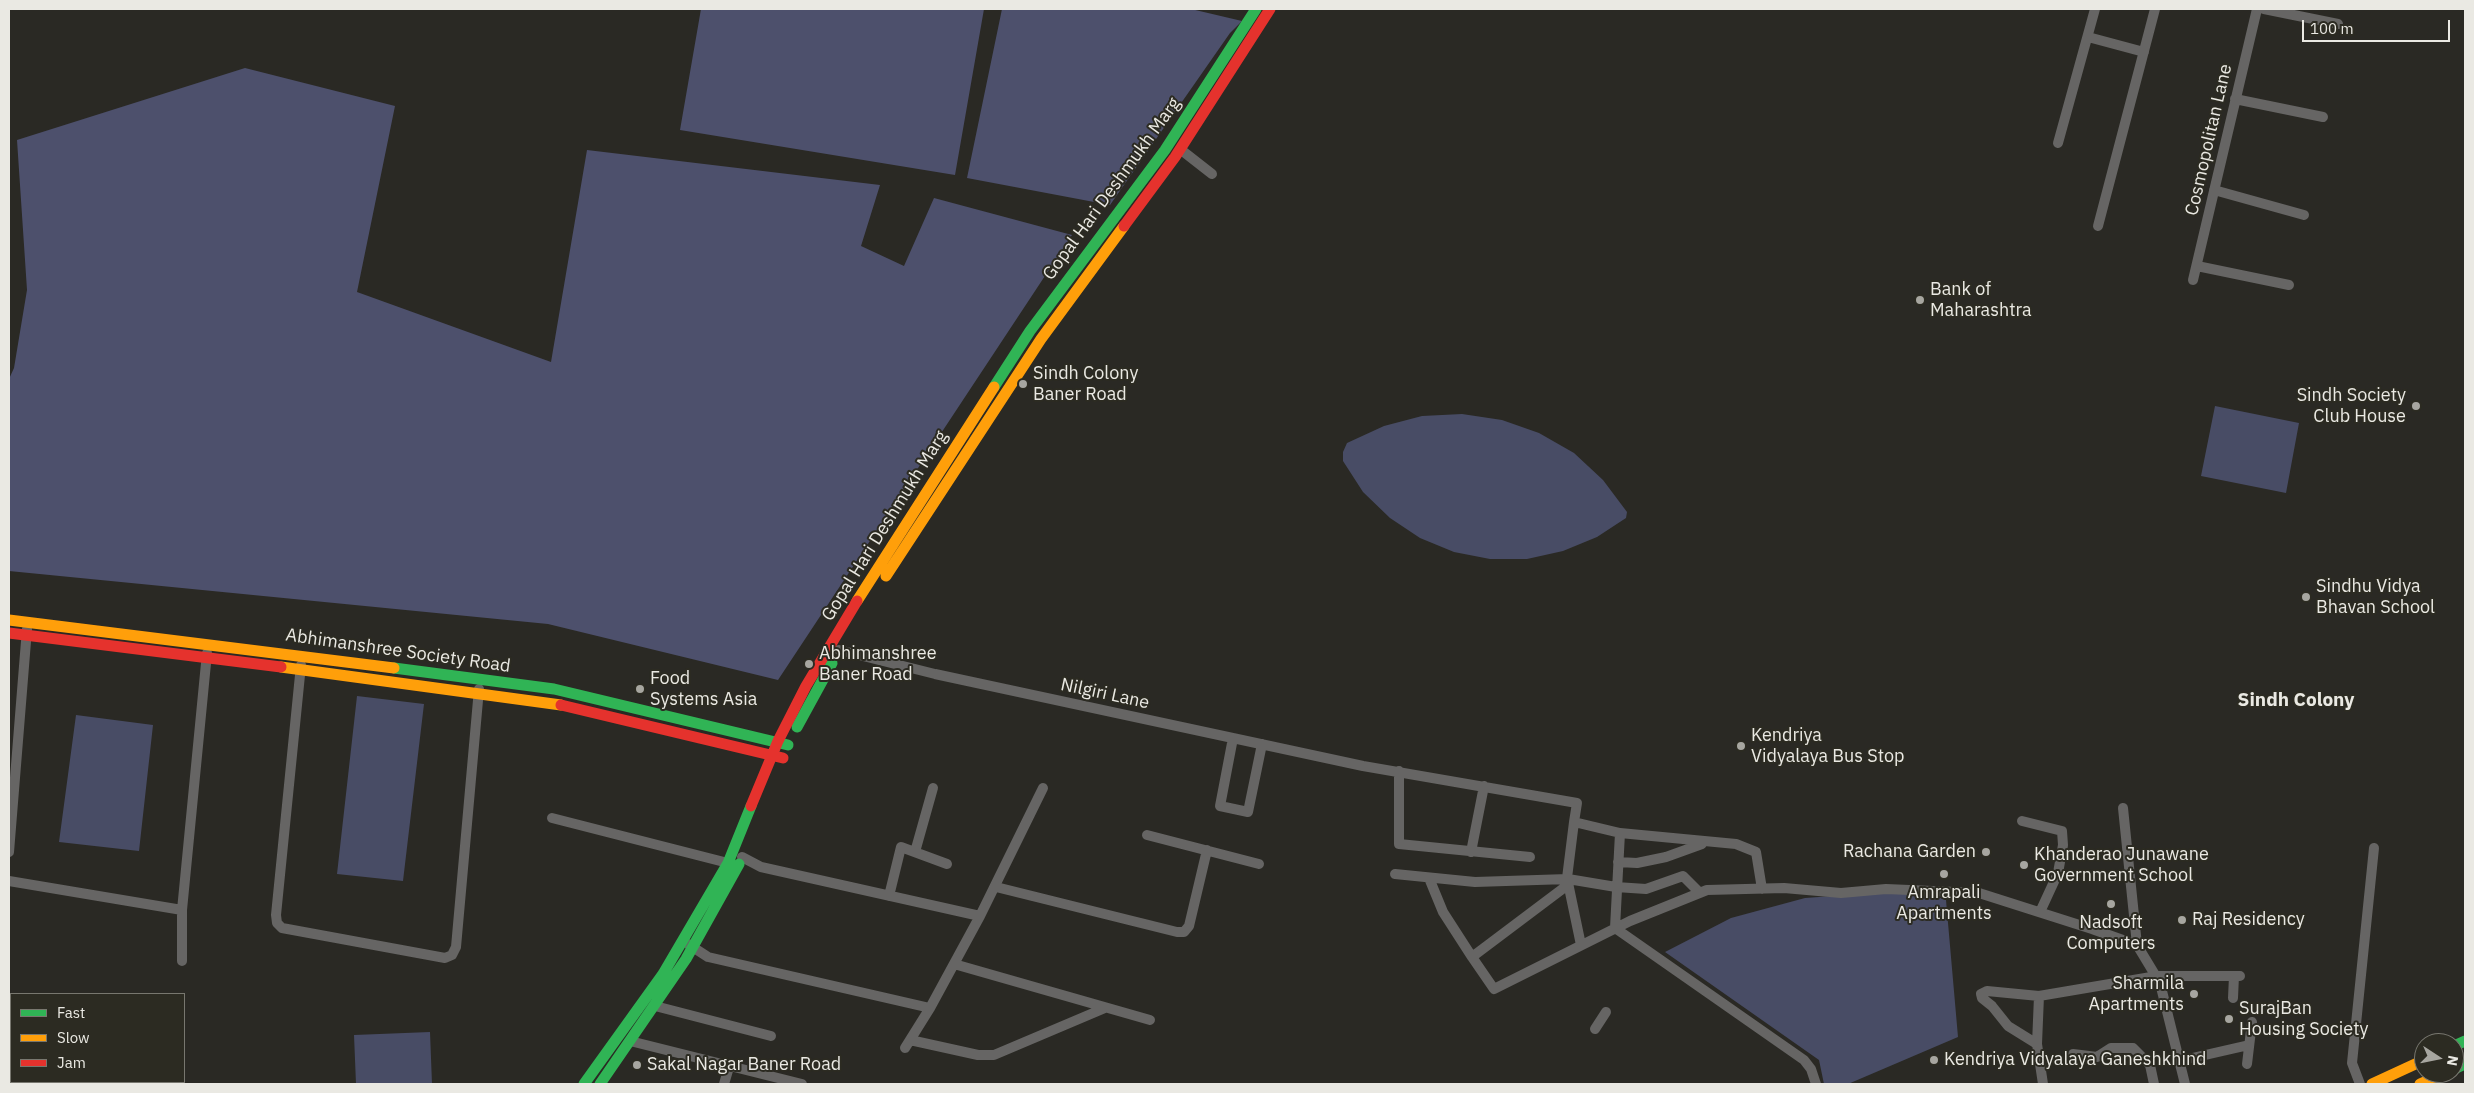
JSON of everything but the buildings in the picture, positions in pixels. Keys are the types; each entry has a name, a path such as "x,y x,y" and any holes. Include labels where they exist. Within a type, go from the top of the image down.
{"main road":[{"name":"Gopal Hari Deshmukh Marg","path":"600,1084 655,1006 692,948 742,858 778,756 806,686 855,604 1030,331 1165,150 1256,9"},
{"name":"Gopal Hari Deshmukh Marg","path":"783,743 840,650 1028,360 1180,149 1270,9"},
{"path":"1018,351 1028,360"},
{"name":"Abhimanshree Society Road","path":"9,620 554,689 783,743"},
{"name":"Abhimanshree Society Road","path":"9,633 301,669 564,705 778,756"},
{"name":"Gopal Hari Deshmukh Marg","path":"584,1084 663,974 684,940 728,863 778,756"},
{"path":"2372,1084 2414,1065"}],"street":[{"path":"2058,142 2095,9"},
{"path":"2098,226 2155,9"},
{"name":"Cosmopolitan Lane","path":"2193,280 2257,9"},
{"path":"2264,9 2338,24"},
{"path":"2088,37 2144,52"},
{"path":"2235,99 2323,117"},
{"path":"1180,149 1212,174"},
{"path":"2214,190 2304,215"},
{"path":"2196,266 2289,285"},
{"path":"9,852 28,622"},
{"path":"182,961 182,910 208,644"},
{"name":"Nilgiri Lane","path":"840,650 935,674 1364,766 1577,803 1574,822"},
{"path":"302,656 277,905 277,923 282,928 445,958 452,955 456,947 480,680"},
{"path":"1234,738 1220,806 1248,812 1262,744"},
{"path":"1399,771 1399,844 1530,857"},
{"path":"1471,852 1484,786"},
{"path":"914,852 933,788"},
{"path":"1043,788 996,887 930,1008 907,1044 994,1056 1105,1008"},
{"path":"2123,808 2137,945 2157,976 2185,1084"},
{"path":"552,818 728,863"},
{"path":"2022,821 2062,831 2063,845 2058,873 2040,912"},
{"path":"1581,945 1568,882 1569,850 1574,822 1620,833 1736,844 1756,852 1762,889"},
{"path":"1615,928 1620,833"},
{"path":"1147,835 1259,864"},
{"path":"1618,862 1637,863 1666,857 1708,842"},
{"path":"889,896 901,847 947,864"},
{"path":"2360,1084 2352,1063 2374,848"},
{"path":"996,887 1177,932 1184,932 1189,926 1207,850"},
{"path":"742,858 761,866 980,916"},
{"path":"1395,874 1476,882 1568,882 1646,889 1683,876 1700,892"},
{"path":"1429,878 1444,912 1494,989 1615,928 1707,890 1784,888 1841,892 1886,889 1979,893 2137,945"},
{"path":"9,881 182,910"},
{"path":"1472,957 1568,882"},
{"path":"1615,928 1804,1060 1811,1068 1816,1084"},
{"path":"684,940 692,948 708,957 930,1008"},
{"path":"954,964 1150,1020"},
{"path":"2037,1044 2008,1026 1992,1006 1982,998 1981,994 1987,991 2039,996 2157,976 2237,976 2233,998"},
{"path":"2039,996 2037,1044 2043,1084"},
{"path":"655,1006 771,1036"},
{"path":"1595,1029 1606,1012"},
{"path":"2247,1064 2252,1022"},
{"path":"630,1041 802,1084"},
{"path":"2179,1061 2249,1045"},
{"path":"2073,1054 2097,1057 2111,1048 2133,1048 2150,1065 2154,1084"},
{"path":"724,1084 729,1067"}],"shaded area":[{"path":"701,9 984,9 955,175 680,130"},
{"path":"1002,9 1191,9 1242,21 1230,33 1110,205 967,178"},
{"path":"245,68 395,106 357,292 551,362 587,150 880,185 861,246 904,266 934,198 1072,235 778,680 548,624 9,571 9,379 14,368 27,290 17,140"},
{"path":"2215,406 2299,423 2286,493 2201,476"},
{"path":"1462,414 1502,420 1539,433 1574,453 1603,480 1627,512 1626,518 1597,537 1563,551 1527,559 1490,559 1454,552 1420,538 1390,518 1363,492 1343,461 1343,452 1347,443 1384,426 1422,416"},
{"path":"357,696 424,704 403,881 337,874"},
{"path":"76,715 153,725 139,851 59,842"},
{"path":"1917,890 1946,900 1958,1037 1848,1084 1824,1084 1819,1060 1665,952 1731,918 1805,898"},
{"path":"430,1032 432,1084 356,1084 354,1035"},
{"path":"9,1053 10,1083 85,1083 85,1084 9,1084"}],"traffic: fast":[{"path":"994,387 1030,331 1165,150 1256,9"},
{"path":"797,727 832,663"},
{"path":"394,668 554,689 788,745"},
{"path":"584,1084 663,974 728,863 751,806"},
{"path":"600,1084 686,959 739,864"}],"traffic: slow":[{"path":"886,576 1041,339 1124,226"},
{"path":"857,601 994,387"},
{"path":"9,620 394,668"},
{"path":"281,667 561,705"},
{"path":"2372,1084 2414,1065"}],"traffic: jam":[{"path":"1124,226 1175,157 1270,9"},
{"path":"751,806 778,741 806,686 857,601"},
{"path":"9,633 281,667"},
{"path":"561,705 783,758"}],"place":[{"name":"Bank of Maharashtra","path":"1920,300"},
{"name":"Sindh Colony Baner Road","path":"1023,384"},
{"name":"Sindh Society Club House","path":"2416,406"},
{"name":"Sindhu Vidya Bhavan School","path":"2306,597"},
{"name":"Abhimanshree Baner Road","path":"809,664"},
{"name":"Food Systems Asia","path":"640,689"},
{"name":"Kendriya Vidyalaya Bus Stop","path":"1741,746"},
{"name":"Rachana Garden","path":"1986,852"},
{"name":"Khanderao Junawane Government School","path":"2024,865"},
{"name":"Amrapali Apartments","path":"1944,874"},
{"name":"Nadsoft Computers","path":"2111,904"},
{"name":"Raj Residency","path":"2182,920"},
{"name":"Sharmila Apartments","path":"2194,994"},
{"name":"SurajBan Housing Society","path":"2229,1019"},
{"name":"Kendriya Vidyalaya Ganeshkhind","path":"1934,1060"},
{"name":"Sakal Nagar Baner Road","path":"637,1065"}],"district":[{"name":"Sindh Colony","path":"2296,701"}]}
